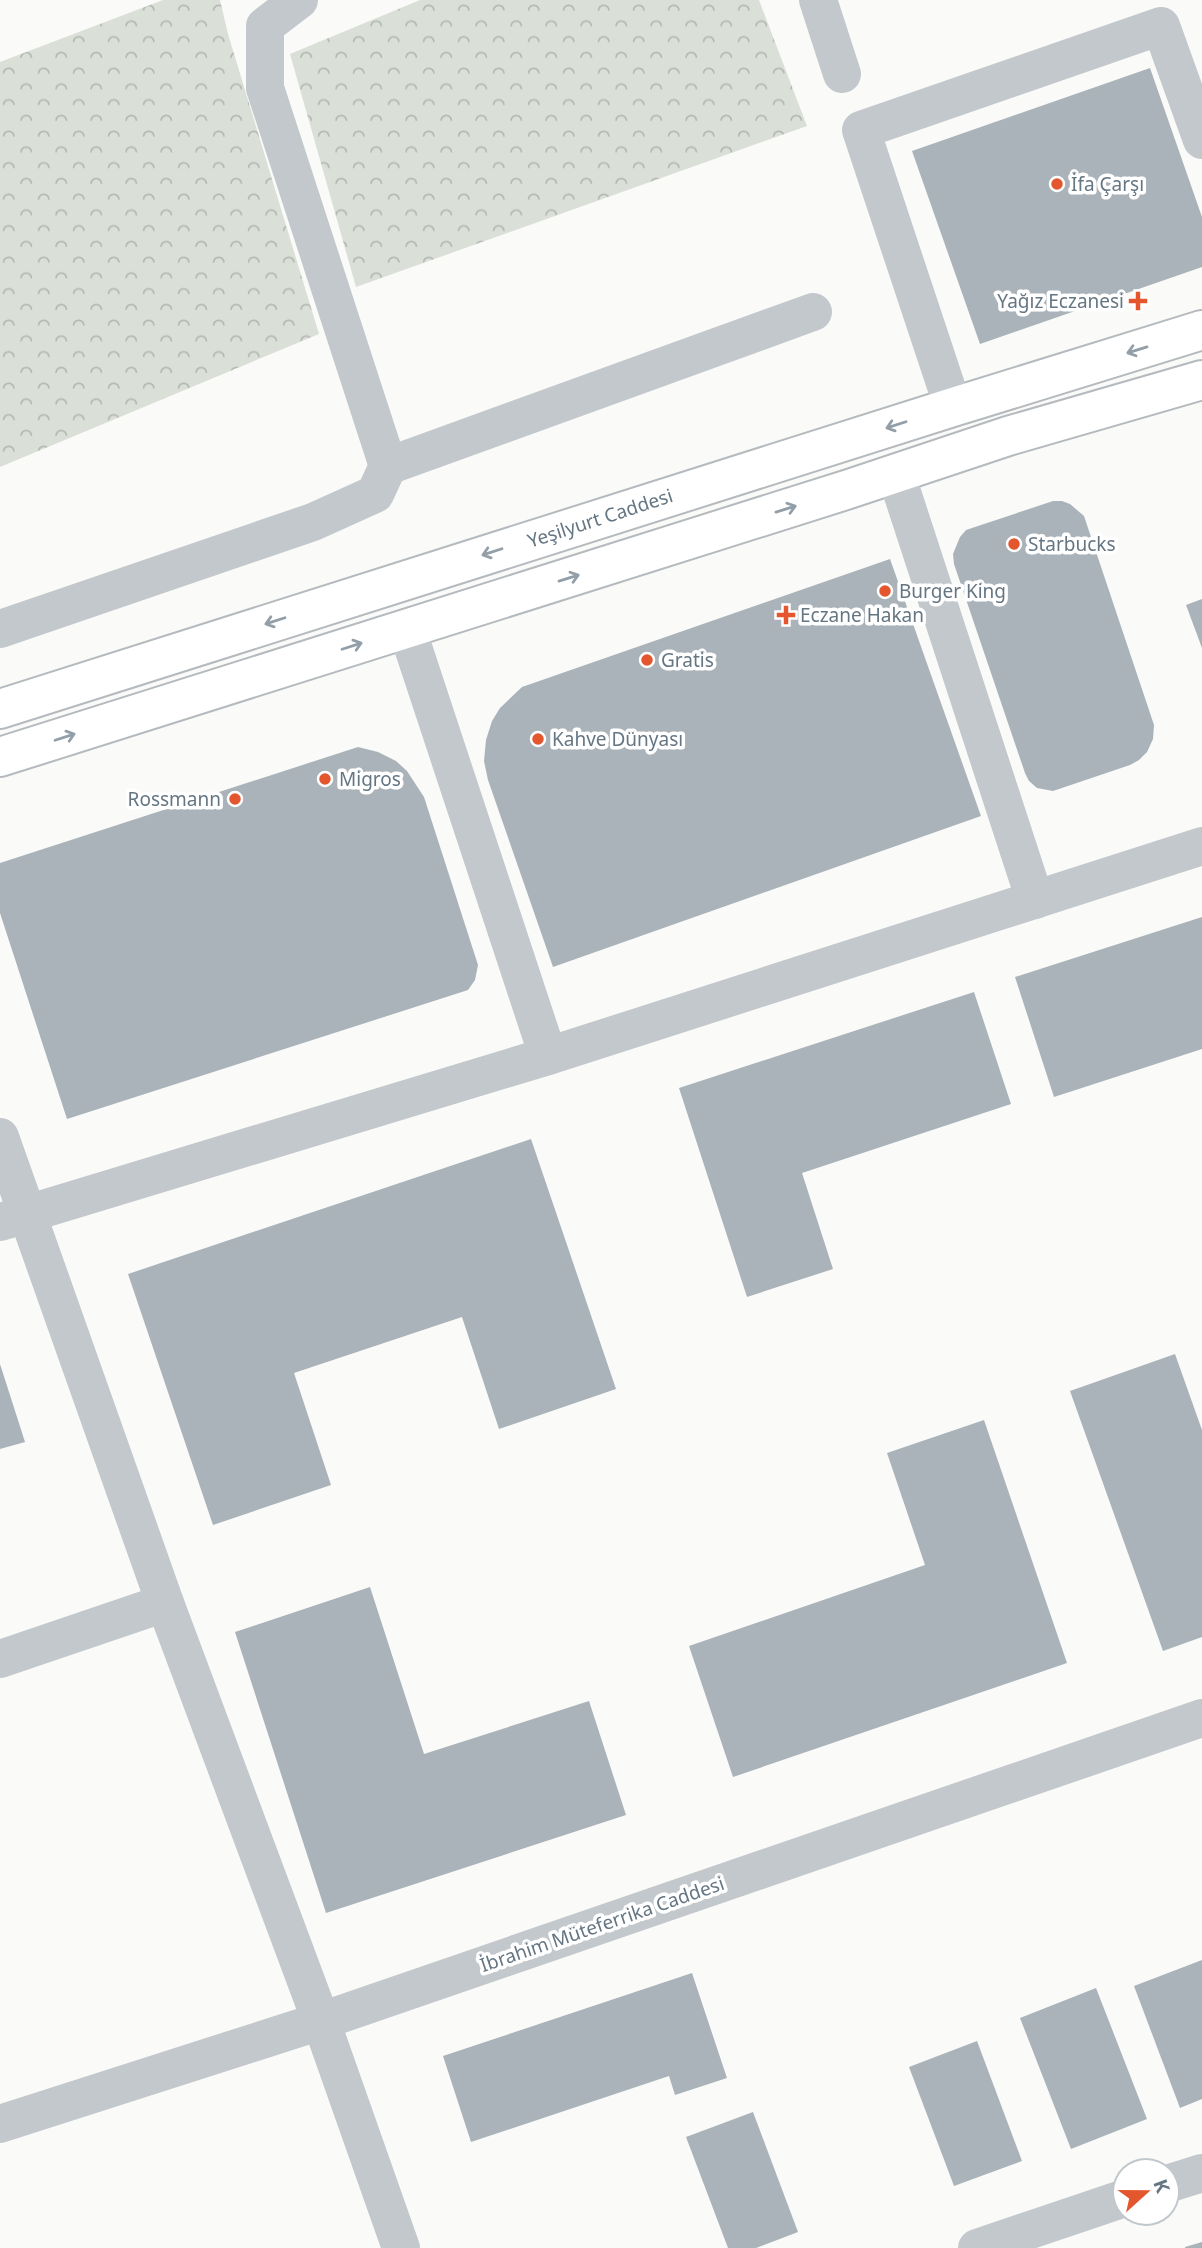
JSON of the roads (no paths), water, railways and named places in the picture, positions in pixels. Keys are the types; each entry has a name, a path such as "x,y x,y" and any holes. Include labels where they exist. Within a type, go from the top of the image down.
{"main road":[{"name":"Yeşilyurt Caddesi","path":"0,709 1202,330"},
{"path":"0,757 1008,436 1202,380"}],"street":[{"path":"0,629 313,522 375,494 388,466 265,88 265,26 299,0"},
{"path":"818,0 842,74"},
{"path":"953,407 861,130 1161,26 1202,140"},
{"path":"388,466 813,312"},
{"path":"895,474 1035,900"},
{"path":"407,629 548,1056"},
{"path":"14,1218 548,1056 1202,846"},
{"path":"0,1137 14,1218 165,1603 321,2021 401,2248"},
{"path":"0,1660 165,1603"},
{"name":"İbrahim Müteferrika Caddesi","path":"0,2124 321,2021 1202,1718"},
{"path":"1181,2180 1202,2173"},
{"path":"977,2248 1111,2204"}],"place":[{"name":"İfa Çarşı","path":"1057,184"},
{"name":"Yağız Eczanesi","path":"1138,301"},
{"name":"Starbucks","path":"1014,544"},
{"name":"Burger King","path":"885,591"},
{"name":"Eczane Hakan","path":"786,615"},
{"name":"Gratis","path":"647,660"},
{"name":"Kahve Dünyası","path":"538,739"},
{"name":"Migros","path":"325,779"},
{"name":"Rossmann","path":"235,799"}]}
